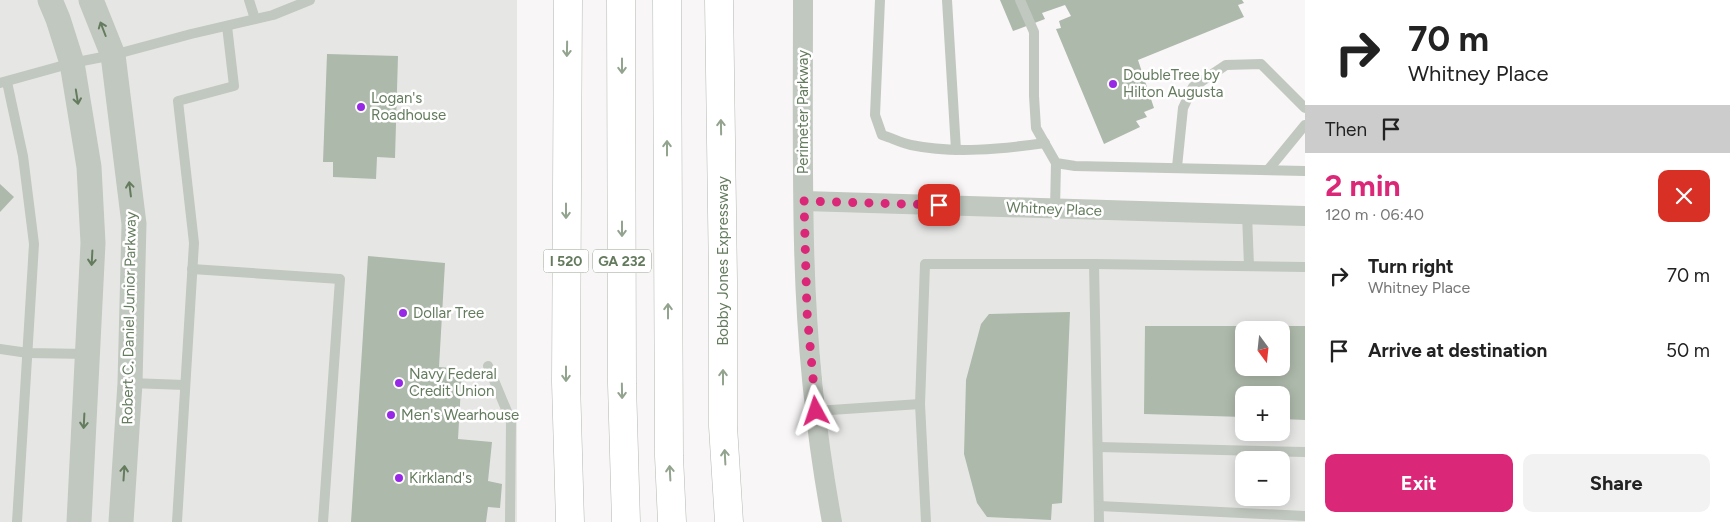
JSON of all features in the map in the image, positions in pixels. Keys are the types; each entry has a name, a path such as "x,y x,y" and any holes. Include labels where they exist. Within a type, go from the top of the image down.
{"highway":[{"name":"I 520","path":"568,0 566,372 570,522"},
{"name":"GA 232","path":"622,0 622,384 626,522"},
{"name":"GA 232","path":"667,0 669,426 672,522"},
{"name":"Bobby Jones Expressway","path":"719,0 723,426 729,522"}],"street":[{"path":"50,0 72,63 89,167 93,244 79,522"},
{"name":"Robert C. Daniel Junior Parkway","path":"92,0 113,55 134,224 130,383 121,522"},
{"name":"Perimeter Parkway","path":"803,0 804,201 807,312 816,411 832,522"},
{"name":"Whitney Place","path":"804,201 1305,216"}],"lane":[{"path":"249,0 255,19"},
{"path":"17,522 34,244 23,156 3,82 72,63 113,55 255,19 310,0"},
{"path":"880,0 875,115 882,135 910,145 956,150 1020,146 1045,142"},
{"path":"947,0 956,150"},
{"path":"1020,0 1034,32 1036,128 1056,163 1055,209"},
{"path":"177,522 194,243 178,101 234,86 227,26"},
{"path":"1177,168 1183,108 1193,87 1226,65 1261,64 1305,108"},
{"path":"1268,170 1305,125"},
{"path":"1056,163 1075,166 1305,171"},
{"path":"1247,214 1249,266"},
{"path":"926,522 920,404 925,264 1305,267"},
{"path":"1094,264 1099,522"},
{"path":"192,269 340,279 323,522"},
{"path":"0,349 28,353 88,354"},
{"path":"488,366 511,422 510,522"},
{"path":"130,383 185,385"},
{"path":"816,411 920,404"},
{"path":"1098,447 1305,452"},
{"path":"1099,506 1305,516"}],"shaded area":[{"path":"0,0 517,0 517,522 0,522"},
{"path":"804,201 1305,216 1305,522 837,522"}],"building":[{"name":"DoubleTree by Hilton Augusta","path":"1000,0 1242,0 1244,3 1238,5 1244,17 1138,60 1154,108 1144,112 1147,117 1136,121 1140,127 1104,144 1056,29 1061,28 1059,21 1071,16 1065,5 1042,13 1045,19 1013,31"},
{"name":"Logan's Roadhouse","path":"327,54 398,56 395,158 377,157 376,179 333,177 333,162 323,162"},
{"path":"0,184 14,197 0,212"},
{"path":"368,256 445,263 439,367 462,369 458,439 492,442 488,481 502,484 500,508 488,507 486,522 351,522"},
{"path":"1070,312 1062,503 1052,504 1051,520 987,517 977,503 964,454 966,380 981,324 989,314"},
{"path":"1145,326 1235,326 1235,376 1290,376 1290,326 1305,326 1305,420 1290,419 1290,386 1235,386 1235,417 1144,414"}],"place":[{"name":"DoubleTree by Hilton Augusta","path":"1113,84"},
{"name":"Logan's Roadhouse","path":"361,107"},
{"name":"Dollar Tree","path":"403,313"},
{"name":"Navy Federal Credit Union","path":"399,383"},
{"name":"Men's Wearhouse","path":"391,415"},
{"name":"Kirkland's","path":"399,478"}],"route":[{"path":"816,411 807,312 804,201 939,205"}]}
